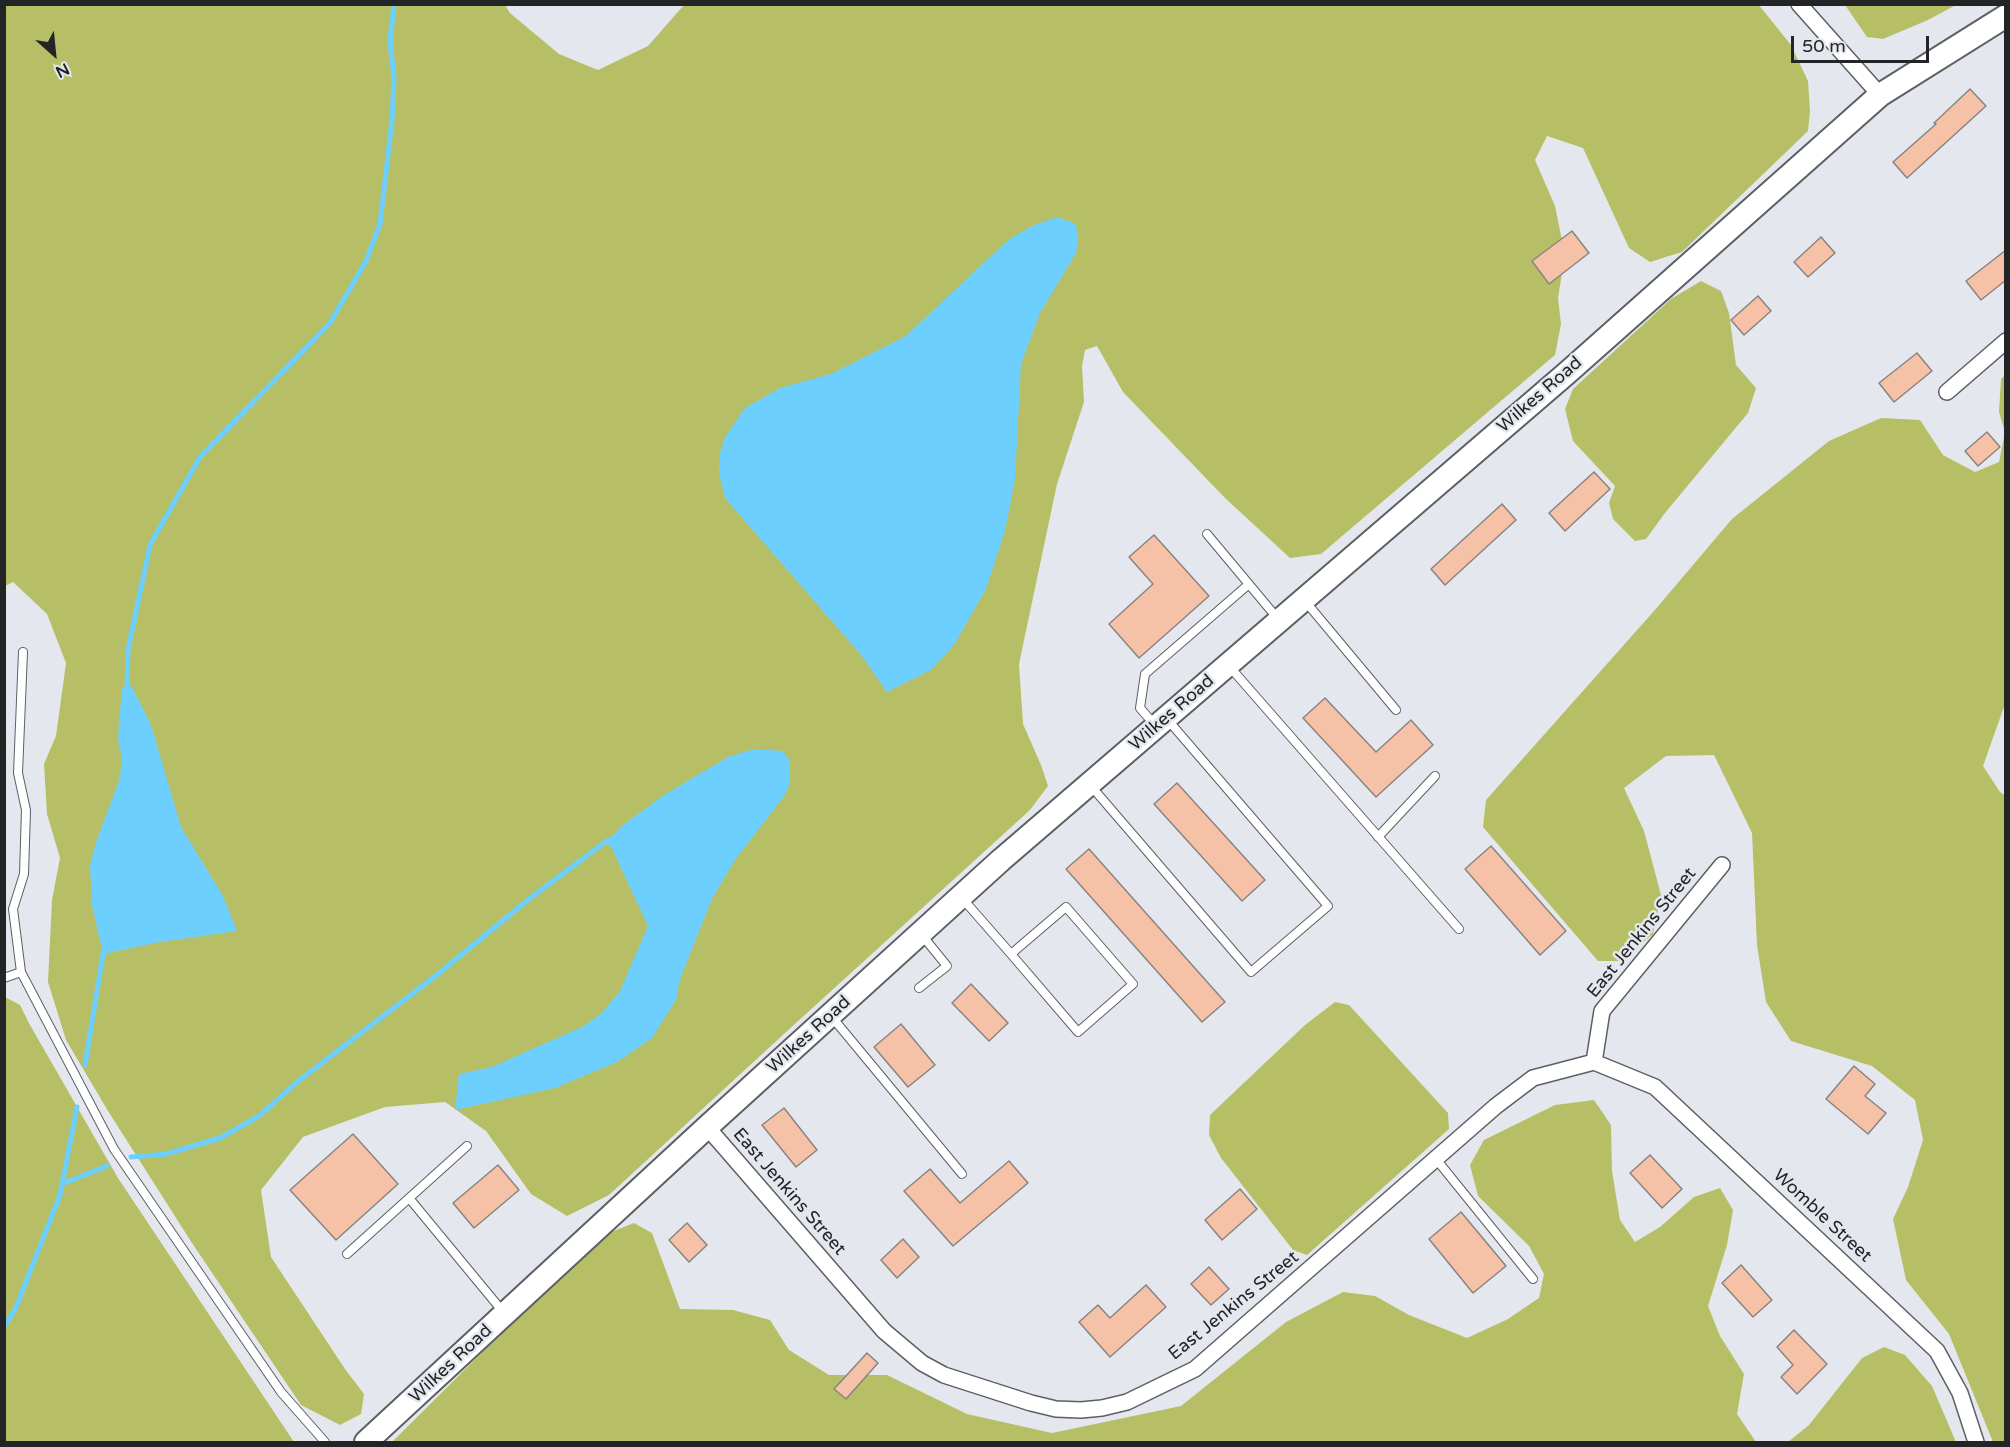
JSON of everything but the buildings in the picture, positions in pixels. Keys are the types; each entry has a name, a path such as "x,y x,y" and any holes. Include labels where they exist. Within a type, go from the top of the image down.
{"street":[{"path":"1799,4 1880,95"},
{"name":"Wilkes Road","path":"366,1443 920,933 1089,784 1567,373 1880,95 2006,16"},
{"path":"1947,392 2006,341"},
{"name":"East Jenkins Street","path":"707,1127 884,1331 922,1363 944,1375 1056,1409 1102,1408 1127,1402 1195,1369 1496,1107 1533,1078 1594,1062 1602,1011 1722,865"},
{"name":"Womble Street","path":"1594,1062 1656,1087 1937,1351 1959,1393 1976,1443"}],"lane":[{"path":"1207,534 1279,620"},
{"path":"1089,784 1251,972 1328,906 1161,722 1140,708 1144,674 1249,584"},
{"path":"1304,600 1396,710"},
{"path":"23,652 18,773 26,810 24,874 14,909 21,972 114,1149 281,1392 325,1443"},
{"path":"1228,665 1459,929"},
{"path":"1378,837 1435,776"},
{"path":"962,896 1011,954 1078,1032 1133,984 1066,907 1011,954"},
{"path":"919,988 947,966 920,933"},
{"path":"4,978 21,972"},
{"path":"831,1015 962,1174"},
{"path":"346,1254 467,1146"},
{"path":"1436,1159 1533,1279"},
{"path":"409,1198 505,1314"}],"green space":[{"path":"1758,4 1791,45 1808,81 1810,111 1808,131 1682,252 1650,262 1629,248 1583,148 1547,136 1535,160 1555,206 1565,255 1558,298 1561,324 1555,355 1321,554 1290,558 1225,498 1123,392 1097,346 1085,350 1082,366 1084,402 1057,484 1019,664 1023,724 1048,786 1030,810 609,1195 567,1216 531,1194 486,1131 445,1102 385,1107 303,1137 261,1190 271,1257 364,1394 361,1414 340,1425 301,1405 192,1243 108,1111 66,1040 48,982 52,900 60,858 47,814 44,764 56,736 66,663 47,614 13,582 5,586 5,5 505,5 510,13 559,54 598,70 648,46 684,5"},
{"path":"1845,5 1956,5 1883,39 1867,37"},
{"path":"1701,281 1721,291 1729,313 1736,365 1756,388 1748,413 1646,539 1635,541 1613,519 1609,503 1615,486 1573,441 1565,409 1573,389 1671,299"},
{"path":"2005,375 2005,432 1999,412 2001,379"},
{"path":"1881,418 1920,420 1943,455 1975,472 1999,462 2005,432 2005,704 1983,766 2000,792 2006,796 2006,1442 1993,1442 1949,1334 1906,1280 1893,1219 1908,1187 1923,1140 1915,1100 1872,1066 1791,1041 1766,1002 1757,945 1752,833 1714,755 1666,756 1624,788 1644,831 1661,895 1653,934 1621,961 1598,961 1483,827 1486,800 1654,611 1732,519 1829,441"},
{"path":"5,997 20,1005 118,1178 294,1442 5,1442"},
{"path":"1335,1002 1349,1005 1448,1113 1449,1129 1307,1255 1293,1250 1221,1158 1209,1135 1210,1115 1305,1025"},
{"path":"1594,1100 1611,1125 1612,1171 1620,1220 1635,1242 1660,1227 1694,1197 1720,1188 1733,1210 1727,1245 1708,1306 1720,1336 1744,1374 1737,1414 1756,1442 392,1442 598,1237 634,1223 652,1233 680,1309 733,1310 770,1320 789,1350 829,1375 887,1375 967,1414 1052,1433 1181,1406 1286,1322 1343,1292 1375,1296 1409,1315 1467,1338 1508,1319 1539,1298 1544,1274 1529,1246 1478,1196 1470,1165 1484,1140 1555,1105"},
{"path":"1884,1347 1905,1355 1932,1386 1956,1442 1788,1442 1809,1425 1862,1358"}],"water":[{"path":"1057,217 1076,224 1078,240 1076,253 1040,313 1021,364 1015,479 1005,531 986,589 954,645 931,670 887,692 861,655 725,498 719,472 720,453 725,437 745,408 780,388 831,374 906,336 1008,240 1032,226"},
{"path":"131,685 151,725 181,827 223,896 237,931 160,942 103,954 92,905 90,866 96,842 119,781 122,761 118,738 120,711 122,689"},
{"path":"754,749 783,751 790,761 790,782 785,795 735,860 712,899 680,979 676,1000 652,1038 617,1062 555,1088 455,1110 459,1074 492,1067 582,1027 602,1013 620,991 648,926 608,840 623,825 664,795 728,757"}],"waterway":[{"path":"127,690 128,650 150,545 200,457 330,323 366,261 380,224 392,120 394,79 390,41 394,4"},
{"path":"131,1157 166,1154 220,1138 259,1116 297,1082 438,974 529,899 608,840 611,844"},
{"path":"85,1065 103,954 106,949"},
{"path":"4,1326 15,1310 60,1195 77,1107"},
{"path":"62,1184 107,1166"}]}
